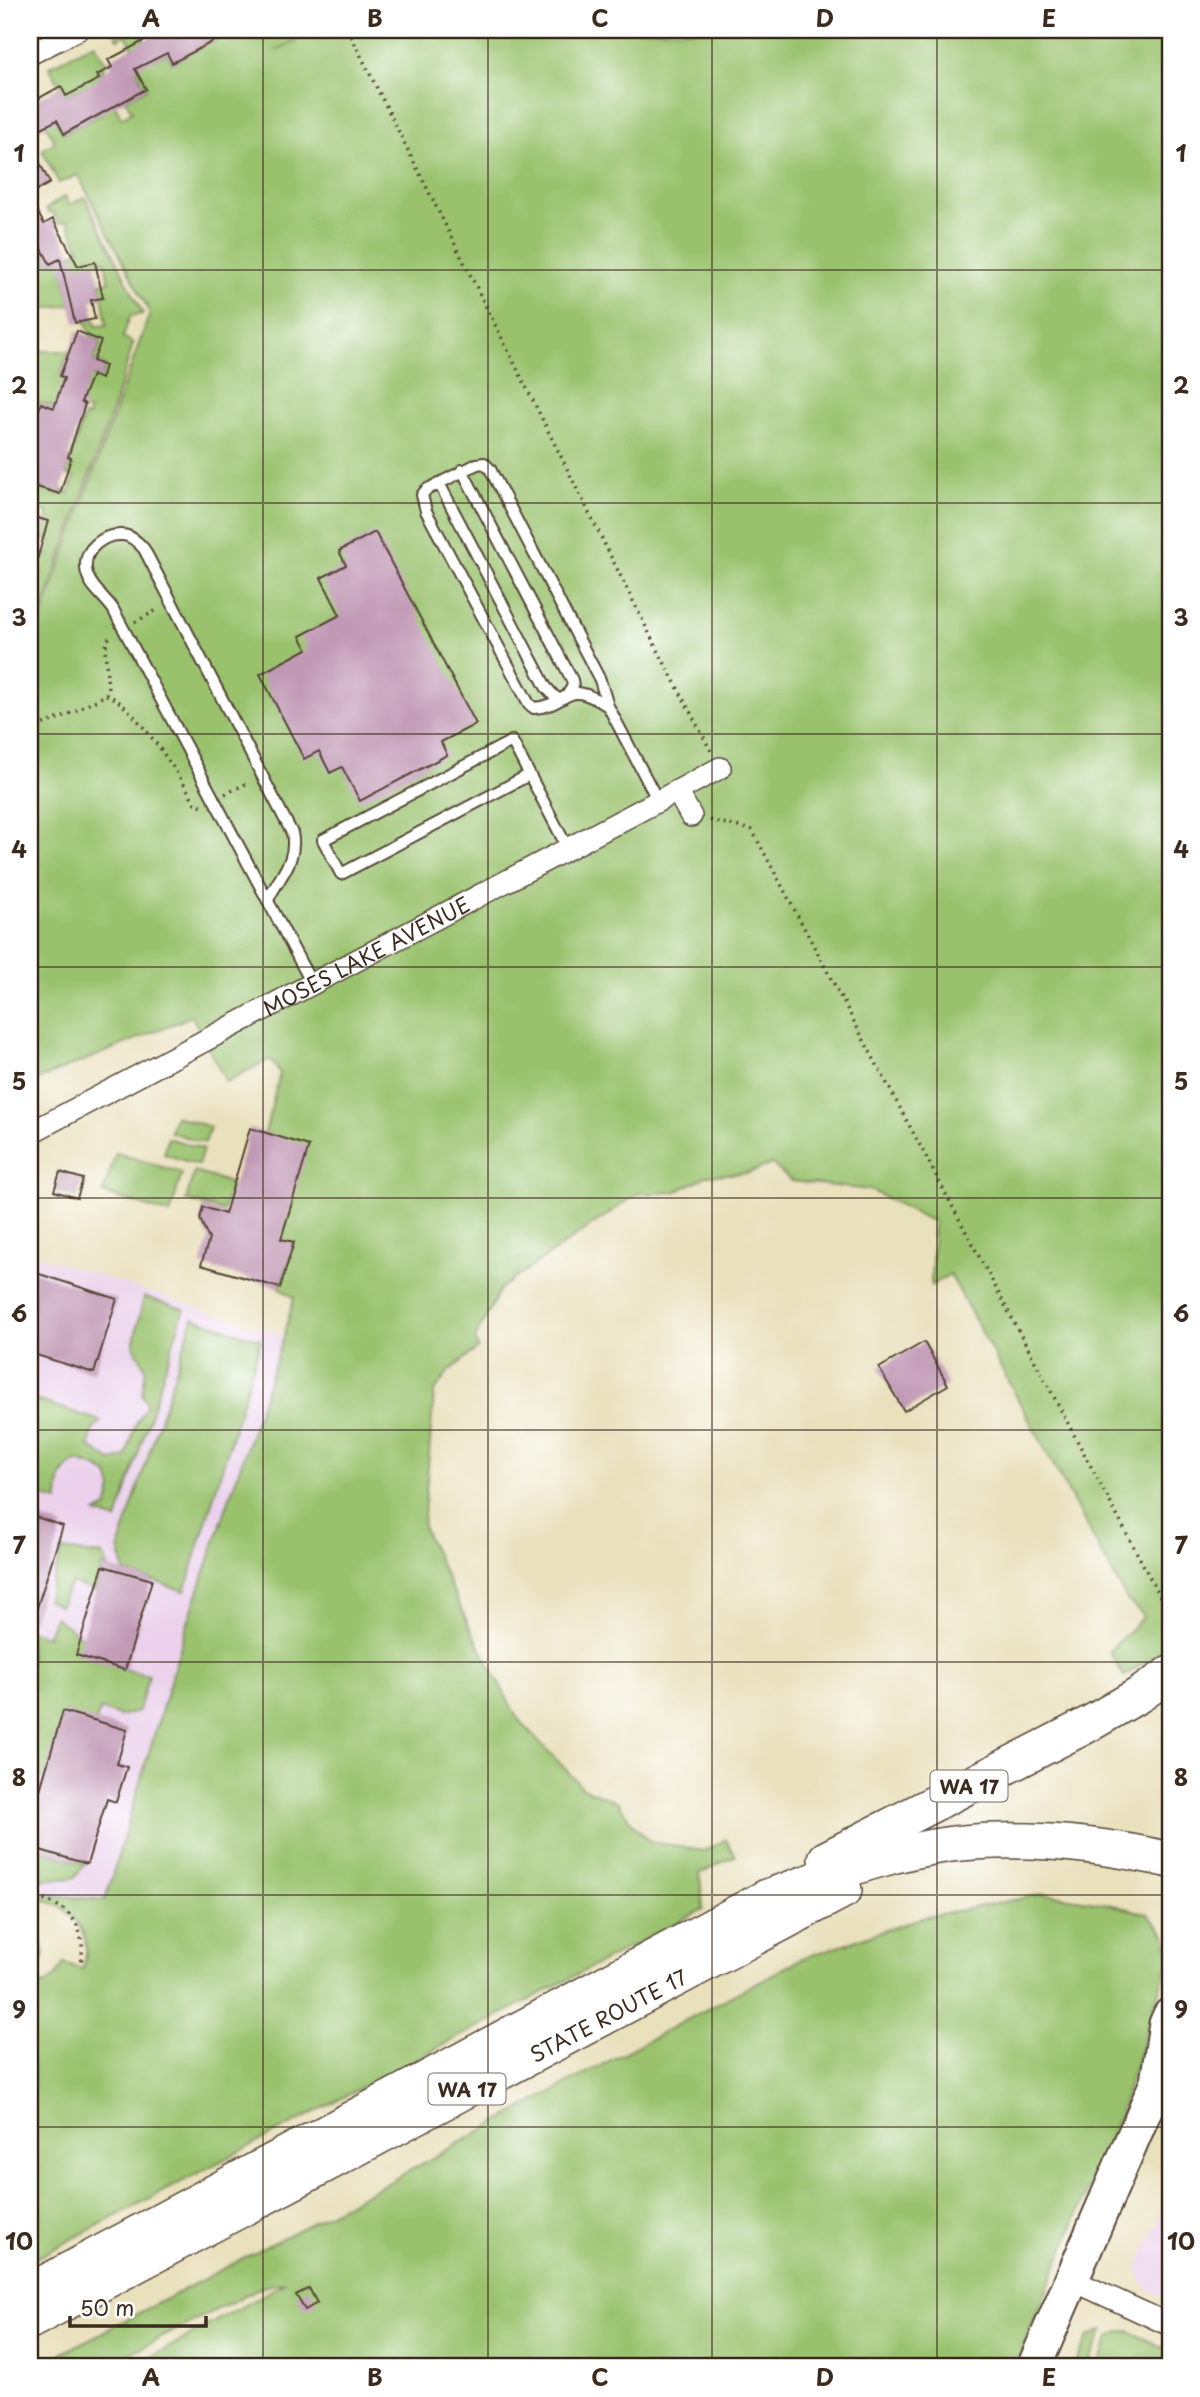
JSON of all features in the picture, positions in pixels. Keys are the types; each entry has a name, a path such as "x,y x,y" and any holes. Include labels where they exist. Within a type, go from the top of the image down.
{"highway":[{"name":"WA 17","path":"767,1897 808,1868 1091,1723 1170,1674"},
{"name":"STATE ROUTE 17","path":"30,2291 767,1897 867,1863 953,1844 1011,1841 1058,1844 1126,1850 1170,1860"},
{"name":"STATE ROUTE 17","path":"30,2321 844,1890 899,1869 950,1856 1058,1844"}],"main road":[{"path":"1034,2367 1070,2279 1163,2074 1166,2024 1170,2015"}],"street":[{"path":"30,54 77,30"},
{"name":"MOSES LAKE AVENUE","path":"30,1133 720,768"},
{"path":"668,796 691,816"},
{"path":"1070,2279 1170,2326"}],"lane":[{"path":"462,470 572,680 573,686 564,696 541,707 534,708 529,704 422,503 422,495 426,490 462,470 484,463 600,680 608,706 668,796"},
{"path":"439,483 546,687 554,696 586,693 608,706"},
{"path":"268,900 292,859 295,846 292,833 144,549 136,540 123,535 108,537 96,543 87,555 88,578 113,609 124,628 268,900 313,984"},
{"path":"530,775 341,874 323,840 512,741 530,775 568,849"}],"path":[{"path":"348,30 654,645 720,768"},
{"path":"30,729 63,717 106,695 106,641 110,635 172,602"},
{"path":"691,816 752,830 1170,1615"},
{"path":"30,1897 58,1905 70,1915 80,1930 84,1947 81,1964"}],"shaded area":[{"path":"30,1253 284,1336 187,1625 105,1900 30,1893"},
{"path":"1170,2195 1170,2301 1149,2290 1136,2270"}],"green space":[{"path":"138,30 154,59 167,53 172,63 199,48 190,30 205,30 212,42 235,30 273,30 276,35 286,30 312,30 276,51 315,30 1170,30 1170,1646 1124,1676 1109,1651 1144,1616 1127,1600 950,1274 931,1286 934,1222 870,1190 791,1181 772,1164 748,1173 708,1175 675,1192 637,1194 501,1288 475,1338 478,1348 448,1372 434,1393 423,1527 471,1630 518,1719 583,1788 618,1802 634,1826 650,1841 704,1851 726,1839 735,1856 700,1873 703,1909 34,2259 30,2257 30,1987 41,1986 50,1981 64,1963 83,1969 86,1955 82,1930 75,1920 56,1905 30,1896 30,1893 105,1900 187,1625 284,1336 294,1298 280,1288 294,1243 281,1239 265,1133 280,1073 270,1059 226,1082 192,1016 30,1083 30,651 150,313 78,175 59,183 42,150 55,142 43,119 53,112 64,134 101,114 86,86 66,96 49,67 94,43 106,63 98,75 122,118 132,111 125,100 146,89 129,56 135,51 126,35 118,39 115,32"},
{"path":"65,196 69,205 85,197 143,314 130,316 123,337 133,343 115,403 30,644 30,562 36,564 39,553 48,555 52,542 43,539 49,513 40,510 38,514 30,513 30,485 60,494 62,490 69,494 74,477 66,474 84,416 88,417 89,411 41,403 39,409 30,406 30,366 34,351 69,351 60,376 92,375 101,378 105,366 93,361 101,341 92,337 85,321 95,319 96,326 107,325 100,283 109,282 105,261 63,270 71,305 34,310 30,300 30,244 37,240 50,264 80,250 67,221 59,223 53,212 48,213 46,209"},
{"path":"175,1116 210,1127 205,1143 170,1132"},
{"path":"168,1138 203,1149 198,1165 164,1154"},
{"path":"116,1153 182,1173 170,1214 103,1193"},
{"path":"194,1172 231,1183 223,1211 186,1200"},
{"path":"144,1297 184,1309 117,1520 96,1513 107,1507 112,1489 108,1475 96,1467 78,1461 64,1472 58,1501 30,1493 30,1398 101,1421 92,1431 89,1446 111,1461 126,1457 135,1426 147,1405 142,1394 146,1369 133,1345"},
{"path":"193,1318 261,1340 185,1591 124,1572 119,1546"},
{"path":"62,1550 103,1555 109,1568 102,1566 95,1591 71,1583 60,1606 47,1600"},
{"path":"55,1617 125,1670 149,1675 138,1712 119,1716 101,1709 96,1721 43,1778 30,1775 30,1630 47,1637"},
{"path":"30,1847 85,1864 74,1878 30,1880"},
{"path":"1044,1894 1108,1904 1148,1914 1167,1937 1169,1960 1119,2114 1015,2367 150,2367 146,2360 286,2282 261,2287 103,2367 36,2367 389,2182 803,1958 921,1918"},
{"path":"30,1934 42,1941 45,1952 41,1963 30,1968"},
{"path":"1103,2330 1087,2367 1074,2367 1088,2337"},
{"path":"1119,2331 1129,2331 1170,2351 1170,2367 1158,2367 1141,2359 1137,2367 1097,2367 1110,2336"}],"building":[{"path":"164,30 235,30 172,63 167,53 135,69 146,89 64,134 57,120 30,134 30,103 61,86 66,96 99,79 97,75 112,67 108,60"},
{"path":"30,144 50,183 30,194"},
{"path":"30,198 44,224 53,219 78,266 95,262 103,298 91,300 95,319 75,323 60,259 50,264 35,236 30,239"},
{"path":"77,331 101,341 93,361 105,366 101,379 92,375 81,402 85,404 68,457 71,458 60,494 30,485 30,438 41,403 54,408 64,378 60,376"},
{"path":"30,516 48,521 34,571 30,571"},
{"path":"375,532 476,724 441,742 447,755 360,801 342,767 330,773 319,751 304,759 260,674 307,649 300,636 340,615 321,578 346,565 339,551"},
{"path":"250,1128 309,1146 281,1239 294,1242 280,1288 201,1265 209,1239 200,1219 203,1207 225,1214"},
{"path":"60,1172 83,1179 77,1198 54,1191"},
{"path":"30,1271 117,1299 94,1373 30,1353"},
{"path":"924,1342 948,1385 904,1411 879,1368"},
{"path":"30,1515 63,1526 33,1620 30,1620"},
{"path":"103,1566 152,1580 125,1670 76,1655"},
{"path":"63,1711 127,1730 117,1764 127,1767 116,1802 107,1799 87,1864 30,1847 30,1824"},
{"path":"309,2288 317,2303 305,2310 296,2295"}]}
